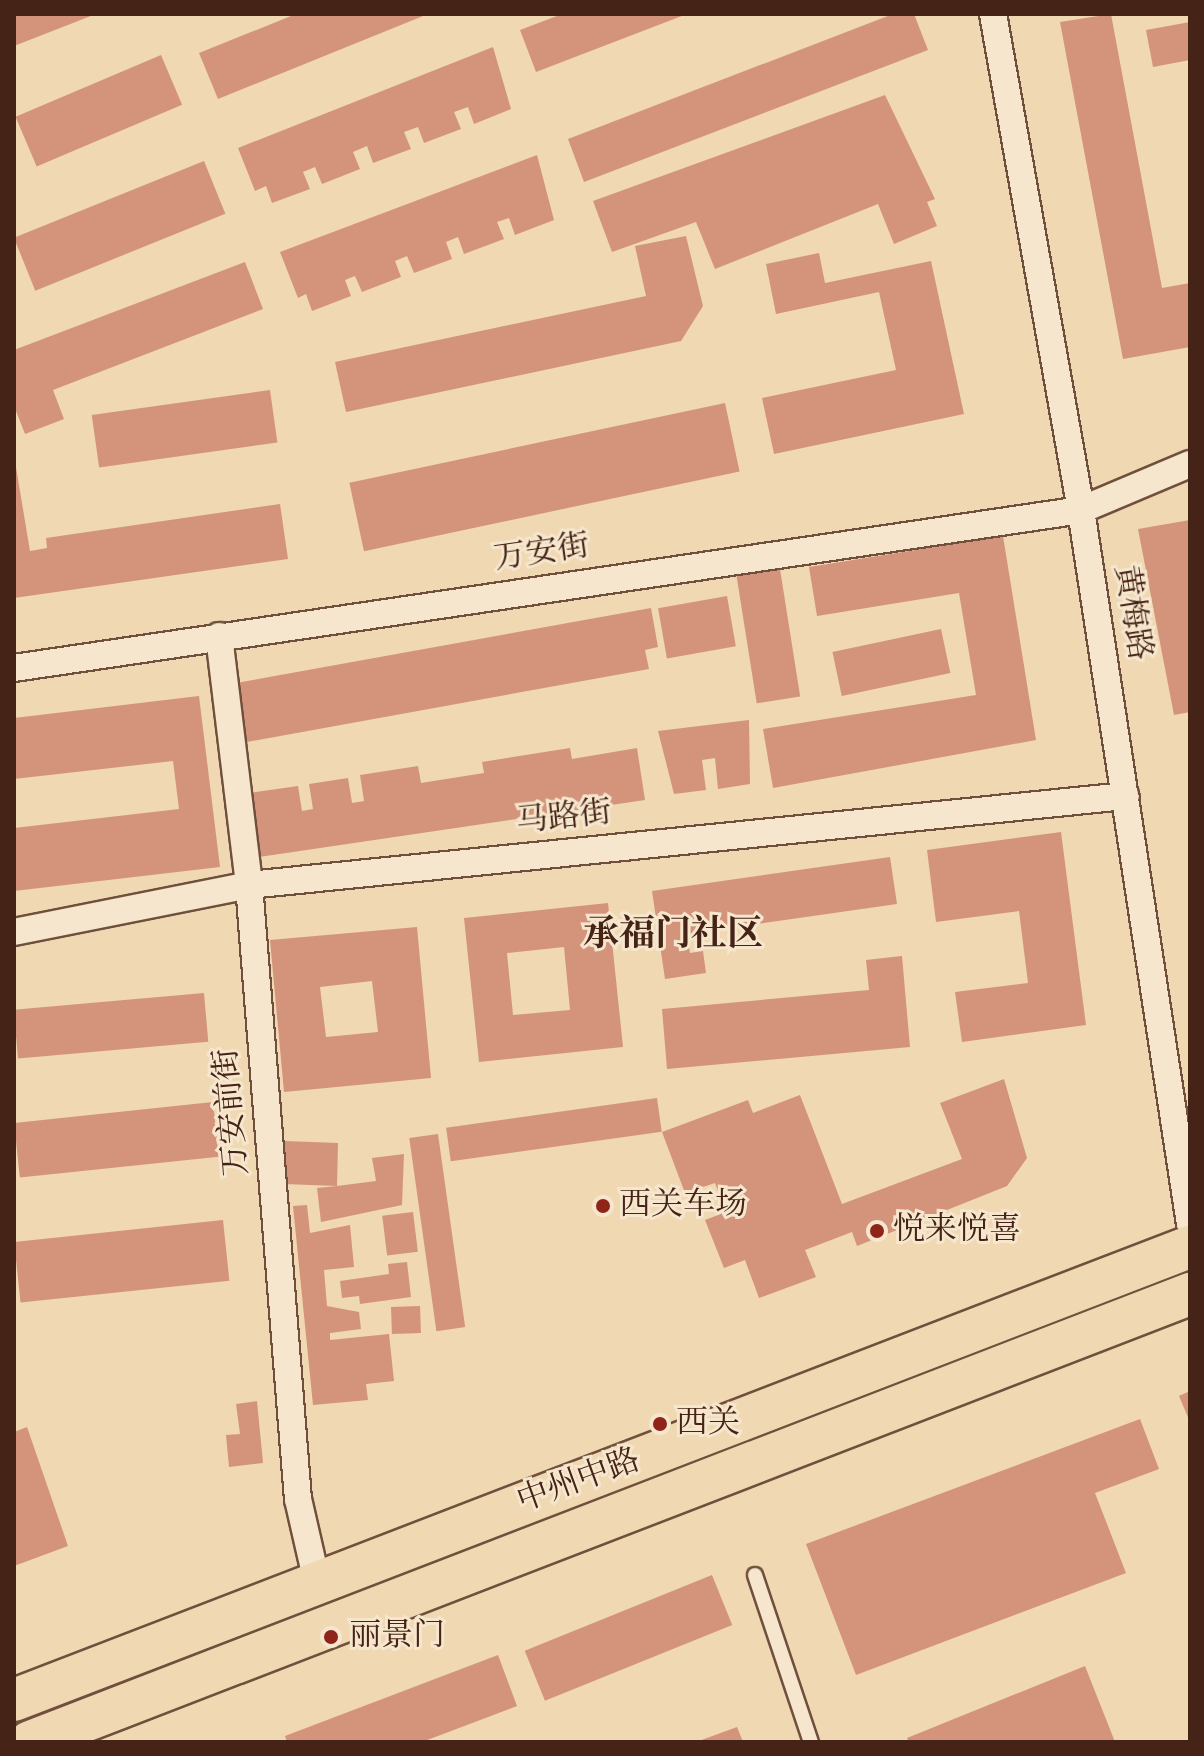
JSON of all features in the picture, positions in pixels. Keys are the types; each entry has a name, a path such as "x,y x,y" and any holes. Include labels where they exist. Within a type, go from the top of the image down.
{"main road":[{"name":"中州中路","path":"14,1700 1190,1247"},
{"name":"中州中路","path":"30,1742 1190,1294"}],"street":[{"name":"黄梅路","path":"993,14 1081,510 1190,1224"},
{"name":"万安街","path":"14,668 1081,510 1190,464"},
{"name":"万安前街","path":"219,636 249,885 298,1499 317,1582"},
{"name":"马路街","path":"14,932 249,885 1125,796"}],"lane":[{"path":"755,1575 811,1742"}],"building":[{"path":"14,14 96,14 14,46"},
{"path":"296,14 428,14 218,99 199,53"},
{"path":"562,14 687,14 536,72 520,30"},
{"path":"893,14 914,14 928,50 584,182 568,139"},
{"path":"1111,14 1162,288 1190,283 1190,347 1123,359 1060,22"},
{"path":"1190,22 1190,60 1153,67 1146,30"},
{"path":"493,47 511,109 474,124 468,107 454,112 461,129 424,143 418,127 404,132 411,149 373,163 367,146 353,152 360,169 322,184 315,167 303,172 310,189 272,203 266,186 255,191 238,148"},
{"path":"161,55 182,105 37,166 16,117"},
{"path":"885,95 935,199 927,202 937,226 894,244 878,204 715,269 696,222 612,252 593,201"},
{"path":"537,155 554,220 515,235 509,218 497,222 504,239 464,254 458,237 446,242 452,259 414,273 407,256 395,261 401,277 362,292 355,276 345,280 351,296 312,311 306,294 298,298 280,252"},
{"path":"204,161 225,214 35,291 14,238"},
{"path":"686,236 703,306 681,341 346,412 335,362 646,296 635,246"},
{"path":"819,253 825,283 931,261 964,414 774,454 762,398 896,370 879,292 776,314 766,264"},
{"path":"245,262 263,309 53,390 64,419 25,434 14,406 14,350"},
{"path":"270,390 277,442 99,468 92,415"},
{"path":"725,403 740,471 364,551 349,483"},
{"path":"14,455 30,551 47,548 46,538 280,504 288,559 14,598"},
{"path":"1190,520 1190,712 1174,715 1138,529"},
{"path":"1003,536 1036,740 773,788 763,729 976,695 959,593 817,616 809,567"},
{"path":"780,569 800,696 757,703 737,576"},
{"path":"727,596 736,646 667,658 658,608"},
{"path":"651,608 658,647 645,650 649,669 247,742 236,683"},
{"path":"941,629 950,673 842,696 832,652"},
{"path":"199,696 220,867 14,891 14,828 179,809 173,761 14,779 14,718"},
{"path":"749,720 750,784 718,789 715,758 702,760 706,790 674,794 658,731"},
{"path":"570,748 572,759 637,748 645,800 259,857 249,793 298,786 302,811 313,809 309,784 348,778 352,803 364,801 360,775 418,766 421,783 484,773 482,762"},
{"path":"1061,832 1086,1025 962,1042 955,992 1028,983 1019,911 936,922 927,850"},
{"path":"890,857 897,904 687,934 690,953 703,951 706,973 665,979 652,891"},
{"path":"608,903 623,1047 479,1062 464,918","holes":["564,947 570,1010 513,1015 507,953"]},
{"path":"417,927 431,1078 284,1092 270,940","holes":["372,981 378,1032 326,1037 320,987"]},
{"path":"902,956 910,1047 667,1069 662,1009 869,990 866,960"},
{"path":"204,993 208,1042 18,1058 14,1010"},
{"path":"1004,1079 1027,1158 1007,1186 857,1246 852,1232 805,1250 816,1277 759,1298 745,1260 724,1268 705,1220 726,1212 715,1183 685,1193 662,1132 748,1100 753,1113 800,1095 842,1204 962,1159 940,1103"},
{"path":"657,1098 662,1132 451,1161 446,1128"},
{"path":"213,1102 219,1157 20,1178 14,1123"},
{"path":"438,1134 465,1327 436,1331 409,1138"},
{"path":"285,1141 338,1143 337,1186 284,1184"},
{"path":"404,1154 402,1205 321,1222 317,1188 376,1181 372,1158"},
{"path":"307,1205 310,1233 350,1225 354,1267 324,1270 327,1306 359,1312 361,1329 330,1333 330,1340 389,1334 394,1381 366,1384 368,1400 313,1405 293,1206"},
{"path":"413,1212 418,1252 387,1255 382,1216"},
{"path":"223,1220 229,1281 21,1303 14,1242"},
{"path":"407,1262 411,1297 360,1304 359,1296 342,1298 340,1281 389,1274 388,1264"},
{"path":"420,1306 421,1333 392,1334 391,1307"},
{"path":"1190,1391 1190,1422 1179,1396"},
{"path":"257,1401 263,1463 229,1467 226,1435 240,1434 236,1404"},
{"path":"1140,1419 1159,1469 1095,1493 1126,1573 856,1675 806,1544"},
{"path":"27,1427 68,1546 14,1566 14,1432"},
{"path":"712,1575 732,1625 545,1701 525,1651"},
{"path":"498,1655 517,1706 422,1742 287,1742 285,1736"},
{"path":"1085,1666 1115,1742 909,1742 907,1738"},
{"path":"737,1727 743,1742 696,1742"}],"place":[{"name":"西关车场","path":"603,1206"},
{"name":"悦来悦喜","path":"877,1231"},
{"name":"西关","path":"660,1424"},
{"name":"丽景门","path":"331,1637"}],"district":[{"name":"承福门社区","path":"673,937"}]}
